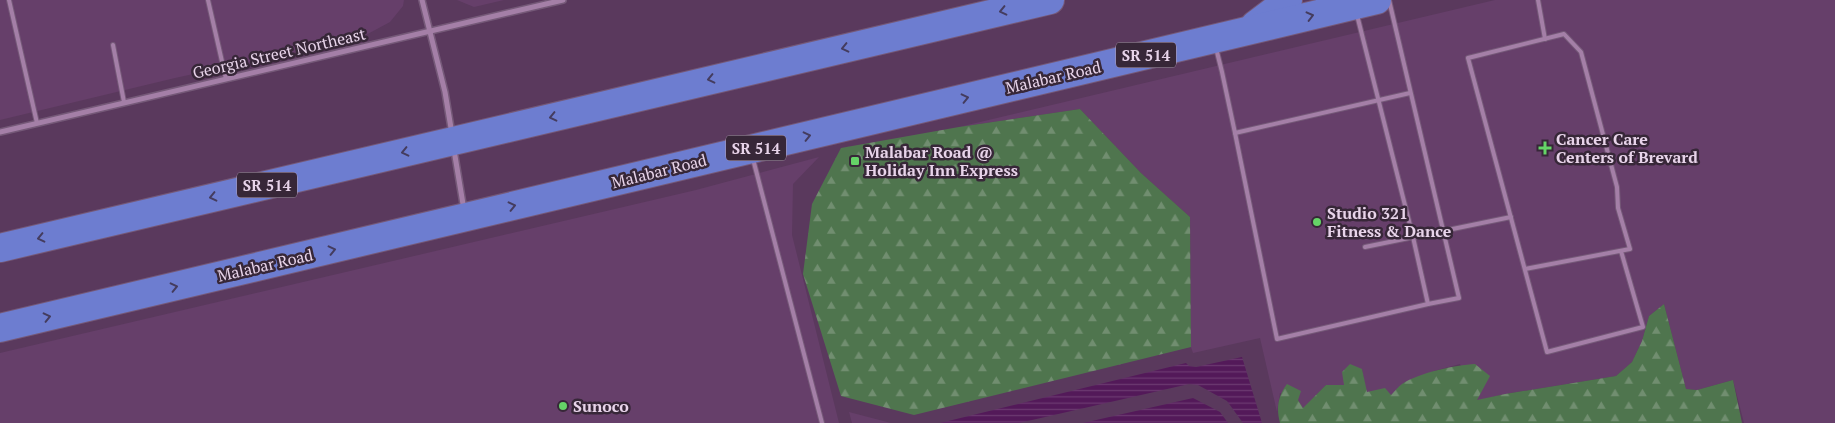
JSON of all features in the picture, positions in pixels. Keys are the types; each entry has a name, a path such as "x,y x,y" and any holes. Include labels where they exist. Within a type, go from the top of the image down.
{"main road":[{"name":"SR 514","path":"0,248 1050,0"},
{"path":"1246,31 1288,0"},
{"name":"Malabar Road","path":"0,328 1366,3"}],"street":[{"path":"422,0 445,92 465,218"},
{"name":"Georgia Street Northeast","path":"0,132 563,0"}],"lane":[{"path":"9,0 37,123"},
{"path":"208,0 226,78"},
{"path":"1213,39 1222,72 1277,339 1459,298 1389,0"},
{"path":"1538,0 1546,39"},
{"path":"1366,3 1378,100 1428,304"},
{"path":"1525,269 1630,249 1618,208 1617,187 1581,52 1564,34 1468,58 1547,352 1643,327 1620,251"},
{"path":"113,45 124,102"},
{"path":"1235,133 1410,93"},
{"path":"751,149 822,423"},
{"path":"1366,247 1511,217"}],"shaded area":[{"path":"0,0 404,0 403,6 390,22 362,37 175,78 0,120"},
{"path":"457,0 504,0 474,7"},
{"path":"1495,0 1835,0 1835,423 1744,423 1733,380 1697,390 1686,389 1664,304 1649,316 1642,341 1632,362 1616,376 1505,394 1476,401 1460,364 1434,371 1403,384 1391,396 1366,392 1362,369 1344,386 1326,385 1303,409 1298,400 1280,393 1277,412 1260,338 1193,353 1191,347 1190,217 1141,173 1080,109 959,127"},
{"path":"819,157 793,184 792,235 839,423 0,423 0,353 696,190"},
{"path":"1242,357 1262,423 1243,423 1227,401 1198,385 1189,384 1019,423 940,423 1186,363 1189,366 1196,367"},
{"path":"1193,398 1220,412 1228,423 1083,423"},
{"path":"849,412 891,423 852,423"}],"green space":[{"path":"1080,109 1141,173 1190,217 1191,347 914,415 841,396 803,274 812,204 841,148 959,127"},
{"path":"1664,304 1686,389 1697,390 1733,380 1742,423 1280,423 1279,402 1287,384 1301,391 1298,400 1303,408 1326,385 1344,385 1342,372 1350,364 1362,369 1367,392 1385,388 1391,395 1402,384 1417,376 1448,368 1475,364 1490,376 1477,400 1616,376 1632,362 1642,341 1649,316"}],"place":[{"name":"Cancer Care Centers of Brevard","path":"1545,148"},
{"name":"Malabar Road @ Holiday Inn Express","path":"855,161"},
{"name":"Studio 321 Fitness & Dance","path":"1317,222"},
{"name":"Sunoco","path":"563,406"}]}
